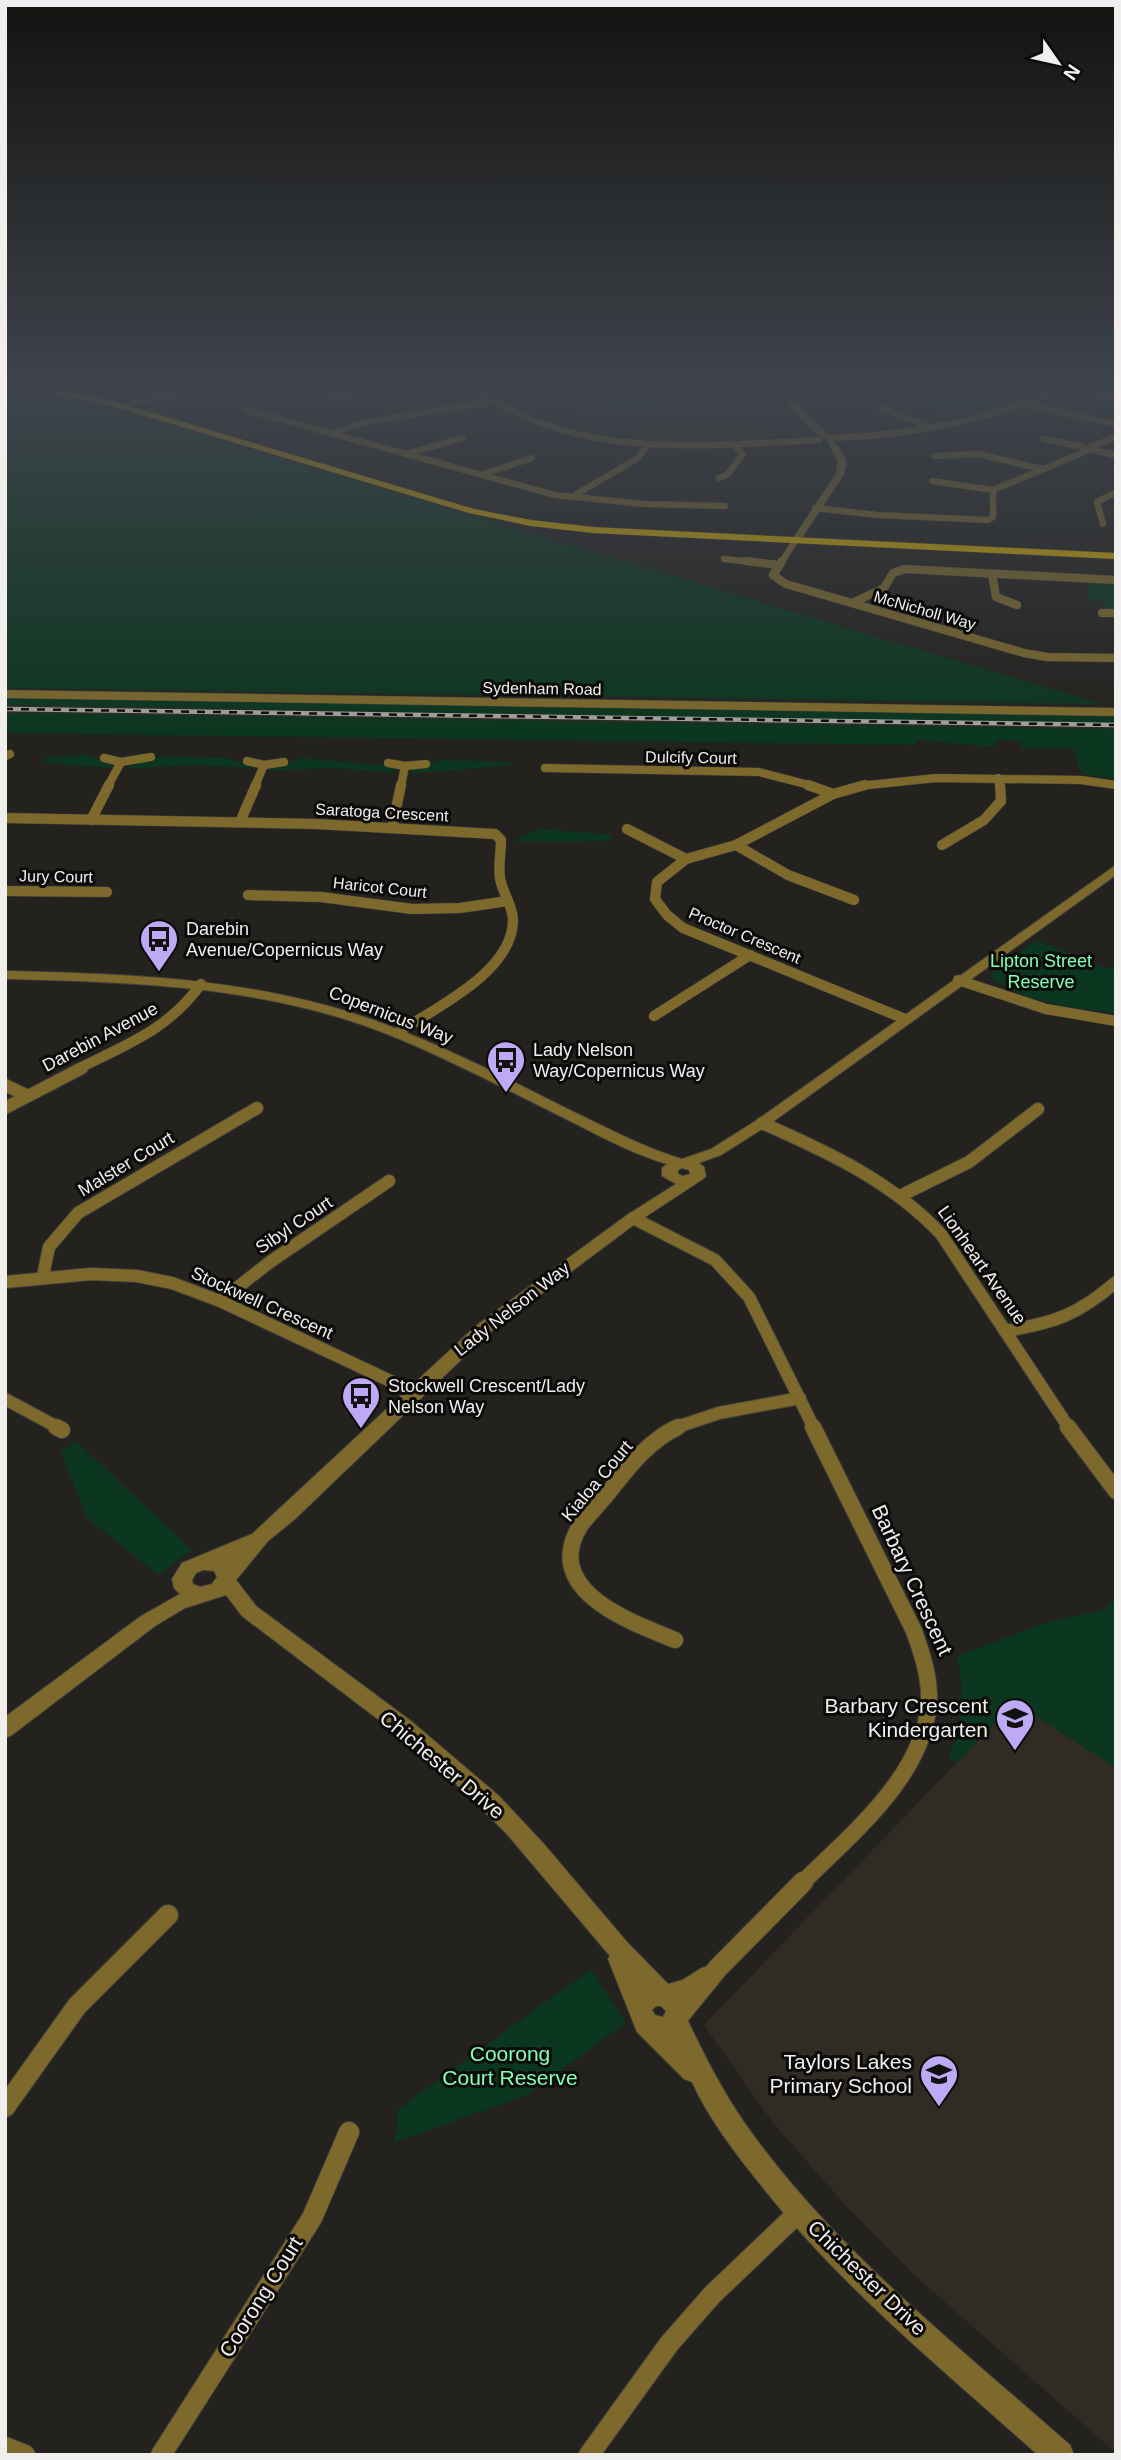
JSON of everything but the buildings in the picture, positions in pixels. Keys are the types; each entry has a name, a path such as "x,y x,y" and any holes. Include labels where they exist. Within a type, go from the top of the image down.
{"main road":[{"path":"442,501 501,518 577,529 1116,548"},
{"path":"475,501 517,513 595,523 1116,556"}],"street":[{"path":"606,501 725,506"},
{"path":"724,559 779,565 820,501"},
{"path":"815,509 892,516 992,519 993,501"},
{"path":"1099,501 1097,502 1102,524"},
{"name":"McNicholl Way","path":"779,565 772,575 780,582 1035,655 1116,658"},
{"path":"852,603 884,587 892,573 900,570 1116,580"},
{"path":"992,574 996,597 1017,605"},
{"path":"1102,613 1116,613"},
{"name":"Sydenham Road","path":"5,694 1116,710"},
{"path":"104,758 121,762 151,757"},
{"path":"247,761 264,765 284,762"},
{"path":"91,820 121,762"},
{"path":"388,763 405,766 426,764"},
{"path":"240,822 264,765"},
{"path":"392,828 405,766"},
{"name":"Dulcify Court","path":"542,768 759,772 791,778 833,794"},
{"name":"Proctor Crescent","path":"905,1018 683,928 667,915 655,899 657,882 686,859 736,845 833,794 872,783 912,778 998,778 1087,780 1116,785"},
{"path":"942,845 992,814 1000,806 1002,798 998,778"},
{"name":"Saratoga Crescent","path":"5,818 240,822 495,834 501,840 500,879 508,901 513,929 511,939 497,963 473,984 397,1034"},
{"path":"627,829 686,859"},
{"path":"736,845 788,875 854,900"},
{"name":"Lady Nelson Way","path":"649,1207 662,1194 676,1169 716,1152 762,1123 1116,869"},
{"name":"Jury Court","path":"5,891 107,892"},
{"name":"Haricot Court","path":"248,895 321,897 412,909 460,908 508,901"},
{"path":"654,1016 750,955"},
{"name":"Copernicus Way","path":"5,975 128,978 201,984 306,1003 397,1034 676,1169"},
{"path":"961,978 1046,1009 1116,1021"},
{"name":"Darebin Avenue","path":"5,1108 161,1026 183,1009 201,984"},
{"path":"5,1085 28,1096"},
{"name":"Malster Court","path":"43,1276 49,1247 78,1213 257,1108"},
{"path":"902,1195 969,1162 1038,1109"},
{"name":"Lady Nelson Way","path":"227,1579 261,1536 288,1514 483,1329 633,1218 740,1145 762,1123"},
{"name":"Lionheart Avenue","path":"762,1123 871,1174 902,1195 941,1234 1088,1457 1116,1490"},
{"path":"676,1169 683,1181 696,1177"},
{"name":"Sibyl Court","path":"220,1301 270,1262 389,1181"},
{"name":"Barbary Crescent","path":"633,1218 715,1260 735,1277 749,1297 924,1652 930,1675 929,1714 914,1756 885,1797 718,1968 693,2004 677,2019"},
{"name":"Stockwell Crescent","path":"5,1282 43,1276 137,1276 188,1288 414,1392"},
{"path":"1005,1331 1058,1323 1083,1311 1116,1282"},
{"name":"Kialoa Court","path":"675,1640 609,1610 588,1595 576,1582 572,1571 570,1549 574,1538 580,1527 651,1446 674,1429 698,1419 800,1398"},
{"path":"5,1399 62,1430"},
{"name":"Lady Nelson Way","path":"201,1562 261,1536"},
{"path":"5,1728 148,1621 183,1601 219,1590 227,1579 220,1565 201,1562 189,1568 148,1621"},
{"path":"183,1579 184,1588 203,1595"},
{"name":"Chichester Drive","path":"227,1579 248,1611"},
{"name":"Chichester Drive","path":"203,1595 248,1611 430,1750 490,1802 538,1852 612,1944 664,1994"},
{"path":"5,2107 77,2006 168,1915"},
{"name":"Chichester Drive","path":"612,1944 645,2017 700,2077 799,2212 895,2306 1060,2455"},
{"name":"Barbary Crescent","path":"664,1994 693,1986 718,1968"},
{"path":"664,1994 678,2006 677,2019 668,2028 645,2017 651,1995 664,1994"},
{"name":"Chichester Drive","path":"677,2019 700,2077"},
{"name":"Coorong Court","path":"161,2455 312,2218 349,2132"},
{"path":"589,2455 668,2344 712,2295 799,2212"},
{"path":"5,2446 24,2455"}],"shaded area":[{"path":"5,705 1116,724 1116,729 5,713"},
{"name":"Taylors Lakes Primary School","path":"1015,1702 1116,1768 1116,2453 913,2274 846,2206 773,2123 704,2025"}],"green space":[{"path":"5,501 421,501 1102,704 5,688"},
{"path":"1086,579 1116,581 1116,611 1107,610 1103,601 1090,600"},
{"path":"5,696 1116,713 1116,724 5,705"},
{"path":"5,713 1116,729 1116,779 1082,774 1073,748 1022,748 1021,741 994,740 996,747 916,740 916,745 5,733"},
{"path":"88,755 114,765 112,768 45,763 46,757"},
{"path":"160,756 226,758 256,768 191,765 123,769"},
{"path":"302,758 387,766 398,773 332,768 267,771 269,768"},
{"path":"443,760 509,762 514,765 409,774 415,768"},
{"path":"537,829 608,834 613,841 512,842"},
{"name":"Lipton Street Reserve","path":"1036,940 1100,966 1116,969 1116,1013 1050,1003 1018,992 989,976"},
{"path":"76,1441 192,1550 158,1575 87,1518 61,1452"},
{"path":"1116,1598 1116,1768 1015,1702 957,1763 949,1757 961,1707 957,1656 1051,1621 1104,1610"},
{"name":"Coorong Court Reserve","path":"591,1969 626,2023 525,2096 393,2143 397,2131 398,2109"}],"railway":[{"path":"5,709 1116,725"}],"place":[{"name":"Darebin Avenue/Copernicus Way","path":"159,973"},
{"name":"Lady Nelson Way/Copernicus Way","path":"506,1094"},
{"name":"Stockwell Crescent/Lady Nelson Way","path":"361,1430"},
{"name":"Barbary Crescent Kindergarten","path":"1015,1752"},
{"name":"Taylors Lakes Primary School","path":"939,2108"}]}
